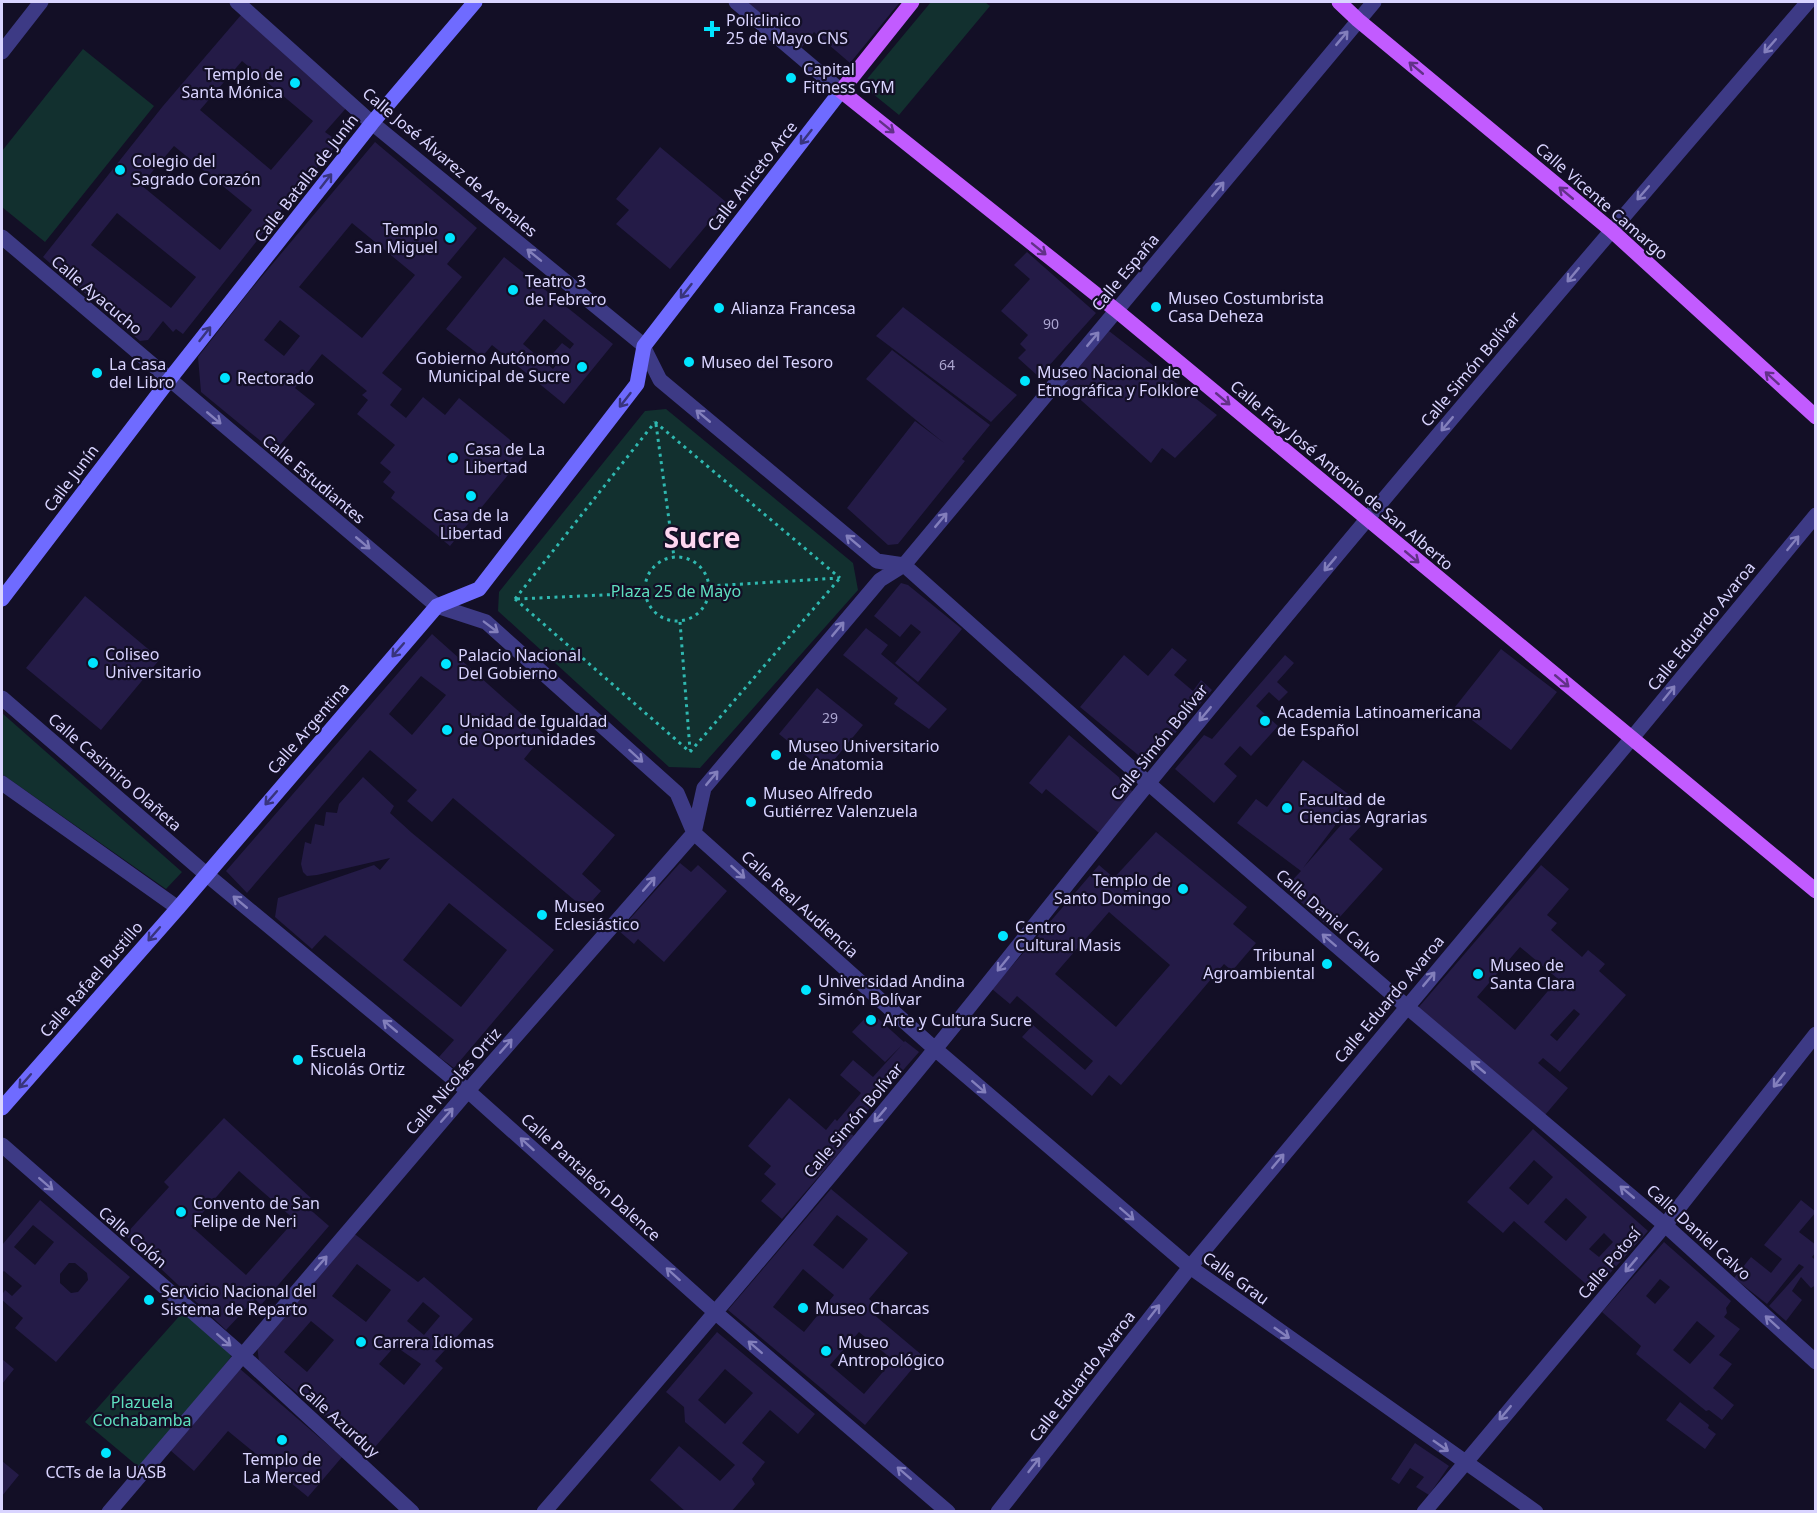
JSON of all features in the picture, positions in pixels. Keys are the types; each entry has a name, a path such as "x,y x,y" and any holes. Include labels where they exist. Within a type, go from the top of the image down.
{"main road":[{"name":"Calle Batalla de Junín","path":"169,380 372,123 475,2"},
{"name":"Calle Aniceto Arce","path":"644,346 912,2"},
{"name":"Calle Vicente Camargo","path":"1339,2 1611,230 1815,417"},
{"name":"Calle Fray José Antonio de San Alberto","path":"841,91 1117,311 1815,891"},
{"path":"437,606 479,590 638,384 644,346"},
{"name":"Calle Junín","path":"2,599 169,380"},
{"name":"Calle Argentina","path":"206,874 437,606"},
{"name":"Calle Rafael Bustillo","path":"2,1108 206,874"}],"street":[{"path":"2,52 41,2"},
{"name":"Calle José Álvarez de Arenales","path":"237,2 372,123 644,346"},
{"path":"736,2 841,91"},
{"name":"Calle España","path":"904,565 1374,2"},
{"name":"Calle Simón Bolívar","path":"544,1512 716,1313 935,1049 1148,783 1367,519 1611,230 1808,2"},
{"name":"Calle Ayacucho","path":"2,237 169,380"},
{"path":"644,346 660,380 877,561 904,565"},
{"name":"Calle Estudiantes","path":"169,380 437,606"},
{"name":"Calle Eduardo Avaroa","path":"998,1512 1190,1267 1815,515"},
{"path":"694,833 704,788 880,580 904,565"},
{"name":"Calle Daniel Calvo","path":"904,565 1148,783 1406,1006 1665,1225 1815,1362"},
{"path":"437,606 486,622 677,793 694,833"},
{"name":"Calle Casimiro Olañeta","path":"2,698 206,874"},
{"path":"2,783 178,908"},
{"name":"Calle Real Audiencia","path":"694,833 935,1049"},
{"name":"Calle Nicolás Ortiz","path":"109,1512 468,1090 694,833"},
{"name":"Calle Pantaleón Dalence","path":"206,874 468,1090 716,1313 948,1512"},
{"name":"Calle Potosí","path":"1424,1512 1665,1225 1815,1034"},
{"name":"Calle Grau","path":"935,1049 1190,1267 1536,1512"},
{"name":"Calle Colón","path":"2,1145 242,1355"},
{"name":"Calle Azurduy","path":"242,1355 412,1512"}],"path":[{"path":"655,422 674,558"},
{"path":"655,422 840,578"},
{"path":"515,599 655,422"},
{"path":"674,558 693,561 707,576 710,586 709,596 699,614 680,622 661,617 648,603 645,593 649,573 664,560 674,558"},
{"path":"710,586 840,578"},
{"path":"690,752 840,578"},
{"path":"515,599 645,593"},
{"path":"515,599 690,752"},
{"path":"680,622 690,752"}],"green space":[{"path":"931,2 985,2 990,6 899,115 862,85"},
{"path":"83,49 154,106 45,242 2,207 2,151"},
{"name":"Plaza 25 de Mayo","path":"666,409 853,563 858,590 700,768 669,767 498,611 499,592 645,411"},
{"path":"2,713 182,872 166,889 2,774"},
{"name":"Plazuela Cochabamba","path":"183,1312 230,1352 231,1357 141,1469 85,1422"}],"building":[{"path":"746,2 900,2 850,63 814,32 802,47"},
{"path":"241,15 348,106 325,132 339,142 283,208 183,334 176,329 173,332 163,321 148,340 140,341 43,257 163,106","holes":["242,61 313,121 271,170 200,110","174,146 252,210 220,250 141,185","117,213 196,277 171,308 91,245"]},
{"path":"375,142 477,228 447,264 462,277 382,373 402,389 390,405 406,418 423,397 445,415 459,398 526,453 450,546 391,498 395,492 383,482 391,472 380,463 395,445 357,414 368,400 362,395 367,391 322,354 295,388 315,404 274,452 201,392 198,357 248,293","holes":["352,223 415,275 362,338 299,287","280,320 300,336 284,356 264,340"]},
{"path":"660,147 726,202 670,269 616,224 629,210 616,199"},
{"path":"1027,252 1096,313 1039,377 1018,358 1026,350 1020,344 1028,335 1001,311 1030,279 1014,265"},
{"path":"504,257 613,344 564,404 492,345 482,357 446,329","holes":["544,319 574,344 570,349 562,343 549,358 557,364 553,369 523,344"]},
{"path":"903,307 1017,395 991,422 876,336"},
{"path":"1109,331 1217,415 1175,458 1162,448 1151,463 1063,384"},
{"path":"892,350 990,425 962,459 965,461 898,544 888,545 847,508 915,421 944,443 866,379"},
{"path":"901,583 908,585 962,629 918,682 895,663 921,632 911,624 900,637 874,616"},
{"name":"Coliseo Universitario","path":"85,596 160,659 101,730 26,668"},
{"path":"866,628 888,645 881,654 947,709 929,729 894,704 898,698 843,655"},
{"path":"432,634 544,734 524,759 615,835 582,874 601,891 585,909 453,798 432,822 407,801 417,790 370,750 247,893 226,871","holes":["421,676 446,695 412,735 389,714"]},
{"path":"1172,648 1187,660 1174,675 1193,691 1201,680 1212,690 1149,764 1080,707 1124,655 1148,676"},
{"path":"1501,649 1557,692 1511,750 1455,707"},
{"path":"1285,655 1294,663 1277,682 1288,692 1279,701 1269,692 1256,706 1278,726 1251,756 1240,746 1224,764 1237,776 1214,803 1175,769 1204,735 1212,739"},
{"path":"817,688 863,725 825,771 779,734"},
{"path":"1069,735 1132,791 1099,833 1046,789 1042,794 1029,783"},
{"path":"1303,760 1355,799 1303,868 1349,816 1361,826 1349,839 1383,869 1330,928 1285,888 1301,871 1237,823 1256,799 1267,807"},
{"path":"363,777 394,806 390,813 412,833 554,950 454,1068 439,1057 454,1040 325,935 312,949 275,917 278,898 374,865 380,870 390,858 317,875 307,876 303,872 301,864 305,842 311,844 315,824 324,826 326,812 337,813 339,804","holes":["449,903 507,950 461,1007 403,960"]},
{"path":"1156,832 1247,907 1233,924 1256,943 1232,971 1224,964 1121,1085 1109,1075 1092,1096 1022,1037 1033,1025 1085,1070 1093,1061 1017,996 1010,1004 992,989 1099,865 1114,878","holes":["1109,912 1170,965 1116,1027 1055,974"]},
{"path":"680,863 691,872 698,865 727,891 664,962 638,939 634,944 619,931"},
{"path":"1541,865 1569,889 1547,915 1557,923 1551,930 1582,957 1588,950 1605,964 1599,971 1626,995 1560,1072 1543,1058 1538,1063 1568,1088 1545,1115 1418,1008","holes":["1520,947 1558,979 1515,1030 1477,997","1574,1009 1580,1014 1557,1041 1550,1035"]},
{"path":"871,1012 904,1042 919,1052 849,1132 854,1136 782,1219 761,1201 776,1184 764,1174 771,1166 748,1146 789,1098 826,1130 835,1119 837,1121 861,1093 840,1075 853,1060 873,1077 902,1045 885,1062 852,1032"},
{"name":"Convento de San Felipe de Neri","path":"224,1118 312,1199 306,1206 329,1226 261,1305 255,1299 226,1330 125,1235 169,1187 164,1182","holes":["239,1171 295,1220 246,1275 191,1226"]},
{"path":"1533,1129 1648,1231 1594,1291 1514,1221 1503,1233 1467,1202","holes":["1534,1160 1553,1177 1528,1205 1509,1188","1566,1198 1587,1217 1566,1241 1544,1222","1604,1233 1613,1242 1599,1257 1589,1249"]},
{"path":"831,1189 908,1253 869,1299 877,1306 872,1313 923,1356 865,1425 728,1310","holes":["837,1215 868,1239 843,1269 813,1245","803,1269 834,1295 804,1332 773,1307","859,1332 893,1360 864,1394 830,1365"]},
{"path":"40,1200 130,1277 56,1362 15,1328 23,1318 2,1300 5,1290 12,1296 22,1286 4,1271 2,1273 2,1245","holes":["33,1225 54,1242 35,1265 14,1247","69,1263 75,1263 87,1273 88,1280 78,1292 71,1293 60,1283 60,1274"]},
{"path":"1801,1200 1816,1212 1799,1232 1816,1245 1816,1252 1812,1257 1816,1261 1816,1285 1811,1288 1801,1277 1792,1291 1802,1300 1786,1321 1769,1306 1804,1267 1799,1264 1767,1304 1734,1278 1751,1257 1771,1273 1782,1259 1764,1245"},
{"path":"352,1232 418,1282 424,1277 473,1319 435,1361 443,1368 369,1454 259,1361 257,1346","holes":["357,1264 391,1290 366,1322 332,1296","423,1302 440,1316 424,1335 407,1321","311,1321 334,1340 307,1372 284,1352","395,1346 421,1364 404,1385 379,1364"]},
{"path":"1664,1242 1731,1301 1724,1317 1740,1329 1719,1355 1732,1364 1713,1388 1734,1405 1722,1420 1709,1410 1706,1411 1636,1354 1641,1346 1602,1312","holes":["1660,1279 1670,1287 1655,1304 1646,1296","1697,1321 1715,1336 1690,1364 1673,1350"]},
{"path":"717,1332 815,1414 798,1434 770,1410 742,1443 765,1462 752,1479 755,1484 731,1512 686,1512 650,1480 679,1446 720,1481 735,1465 685,1422 684,1407 666,1392","holes":["725,1369 753,1393 725,1424 698,1400"]},
{"path":"2,1359 14,1369 2,1384"},
{"name":"Templo de La Merced","path":"239,1368 342,1457 308,1497 228,1431 194,1471 170,1450"},
{"path":"1680,1402 1709,1425 1708,1428 1716,1434 1705,1449 1666,1420"},
{"path":"1415,1443 1449,1466 1429,1495 1416,1487 1424,1477 1410,1468 1399,1484 1391,1479"},
{"path":"2,1461 19,1475 2,1496"}],"place":[{"name":"Policlinico 25 de Mayo CNS","path":"712,29"},
{"name":"Capital Fitness GYM","path":"791,78"},
{"name":"Templo de Santa Mónica","path":"295,83"},
{"name":"Colegio del Sagrado Corazón","path":"120,170"},
{"name":"Templo San Miguel","path":"450,238"},
{"name":"Teatro 3 de Febrero","path":"513,290"},
{"name":"Museo Costumbrista Casa Deheza","path":"1156,307"},
{"name":"Alianza Francesa","path":"719,308"},
{"name":"Museo del Tesoro","path":"689,362"},
{"name":"Gobierno Autónomo Municipal de Sucre","path":"582,367"},
{"name":"La Casa del Libro","path":"97,373"},
{"name":"Rectorado","path":"225,378"},
{"name":"Museo Nacional de Etnográfica y Folklore","path":"1025,381"},
{"name":"Casa de La Libertad","path":"453,458"},
{"name":"Casa de la Libertad","path":"471,496"},
{"name":"Coliseo Universitario","path":"93,663"},
{"name":"Palacio Nacional Del Gobierno","path":"446,664"},
{"name":"Academia Latinoamericana de Español","path":"1265,721"},
{"name":"Unidad de Igualdad de Oportunidades","path":"447,730"},
{"name":"Museo Universitario de Anatomia","path":"776,755"},
{"name":"Museo Alfredo Gutiérrez Valenzuela","path":"751,802"},
{"name":"Facultad de Ciencias Agrarias","path":"1287,808"},
{"name":"Templo de Santo Domingo","path":"1183,889"},
{"name":"Museo Eclesiástico","path":"542,915"},
{"name":"Centro Cultural Masis","path":"1003,936"},
{"name":"Tribunal Agroambiental","path":"1327,964"},
{"name":"Museo de Santa Clara","path":"1478,974"},
{"name":"Universidad Andina Simón Bolívar","path":"806,990"},
{"name":"Arte y Cultura Sucre","path":"871,1020"},
{"name":"Escuela Nicolás Ortiz","path":"298,1060"},
{"name":"Convento de San Felipe de Neri","path":"181,1212"},
{"name":"Servicio Nacional del Sistema de Reparto","path":"149,1300"},
{"name":"Museo Charcas","path":"803,1308"},
{"name":"Carrera Idiomas","path":"361,1342"},
{"name":"Museo Antropológico","path":"826,1351"},
{"name":"Templo de La Merced","path":"282,1440"},
{"name":"CCTs de la UASB","path":"106,1453"}],"district":[{"name":"Sucre","path":"702,538"}]}
